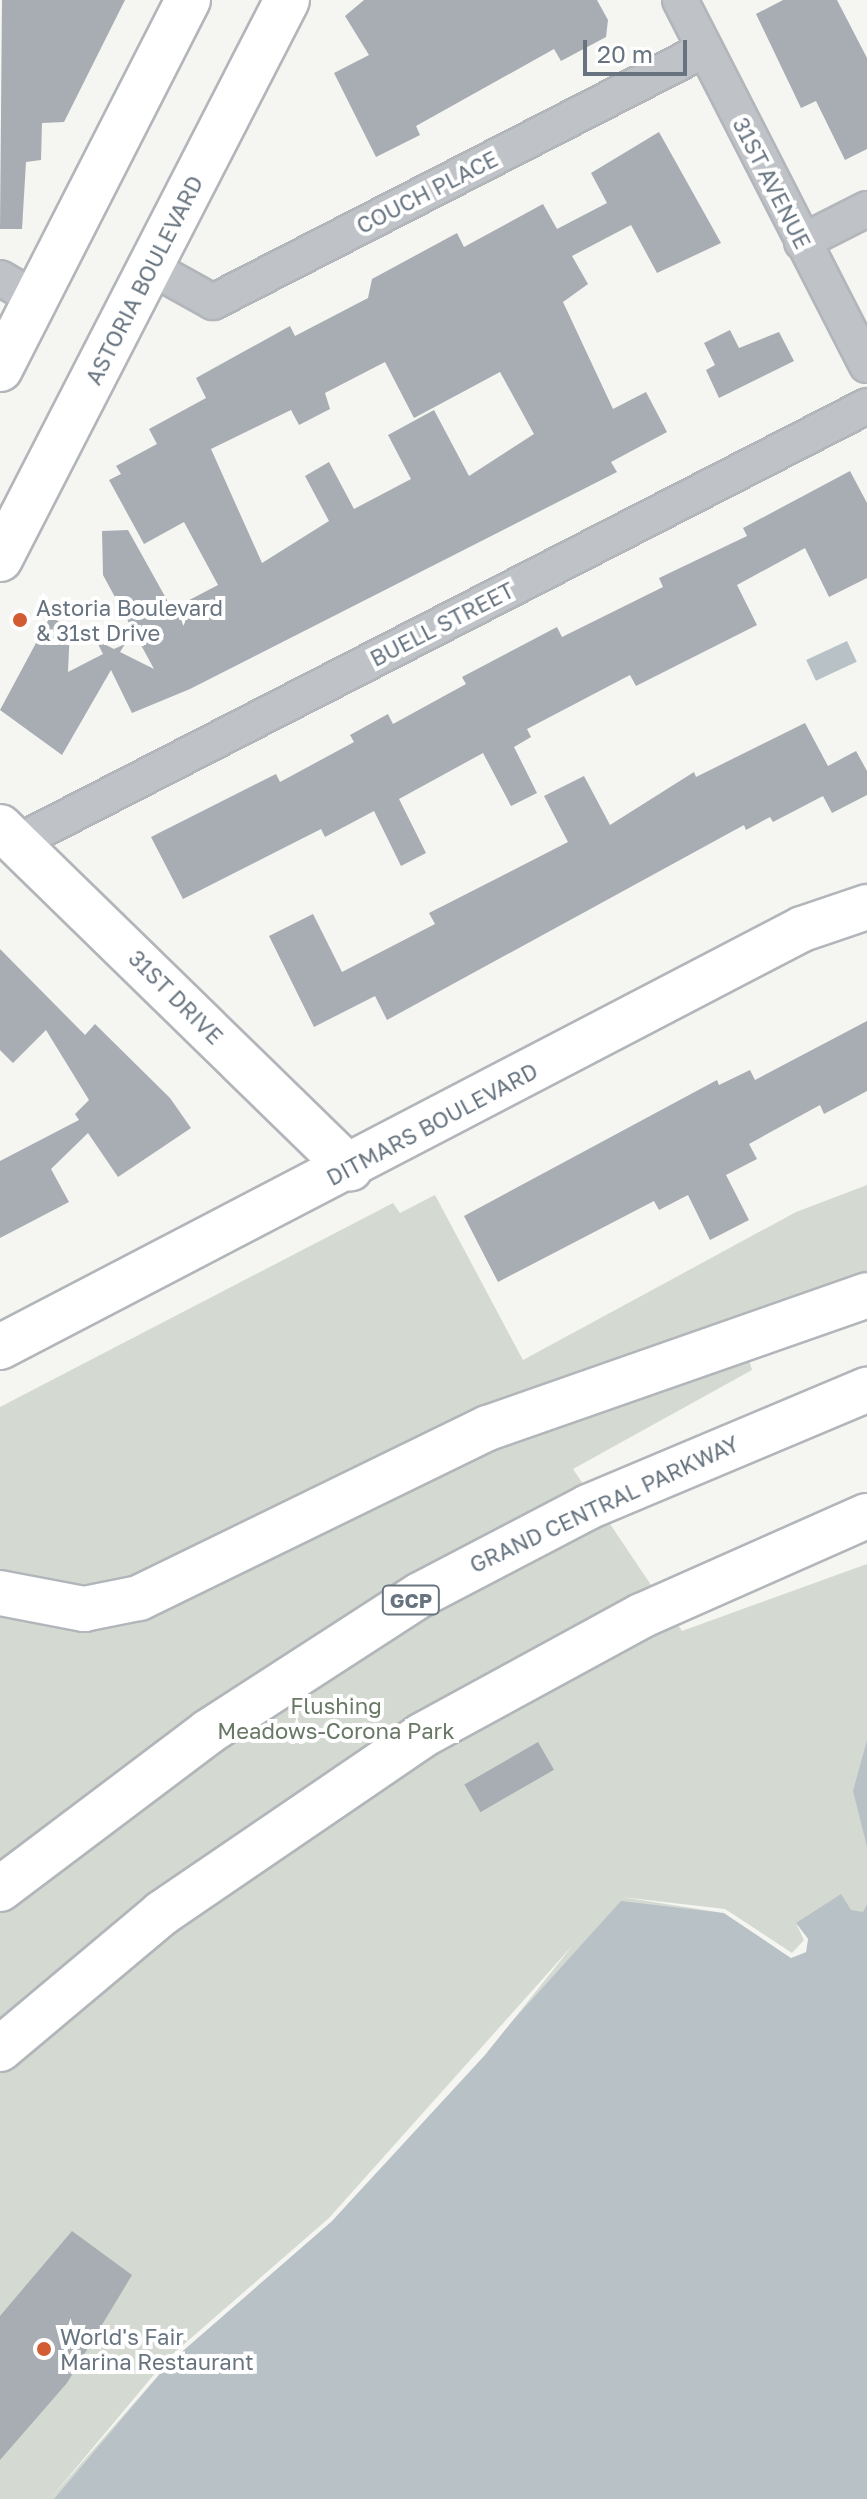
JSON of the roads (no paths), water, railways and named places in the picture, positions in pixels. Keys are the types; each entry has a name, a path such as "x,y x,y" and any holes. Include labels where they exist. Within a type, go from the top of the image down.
{"main road":[{"path":"0,369 18,289 188,0"},
{"name":"ASTORIA BOULEVARD","path":"0,559 287,0"},
{"name":"31ST DRIVE","path":"9,834 350,1168"},
{"name":"DITMARS BOULEVARD","path":"0,1347 350,1168 802,929 867,907"},
{"path":"0,1593 84,1609 139,1598 488,1428 867,1295"},
{"name":"GRAND CENTRAL PARKWAY","path":"0,1889 208,1732 431,1589 603,1501 867,1390"},
{"path":"5,2045 162,1913 421,1736 641,1616 867,1516"}],"street":[{"name":"31ST AVENUE","path":"680,0 867,365"},
{"name":"COUCH PLACE","path":"150,267 213,302 704,50"},
{"path":"802,242 867,209"},
{"name":"BUELL STREET","path":"9,834 867,406"}],"place":[{"name":"Astoria Boulevard & 31st Drive","path":"20,620"},
{"name":"World's Fair Marina Restaurant","path":"44,2349"}],"park label":[{"name":"Flushing Meadows-Corona Park","path":"336,1718"}]}
